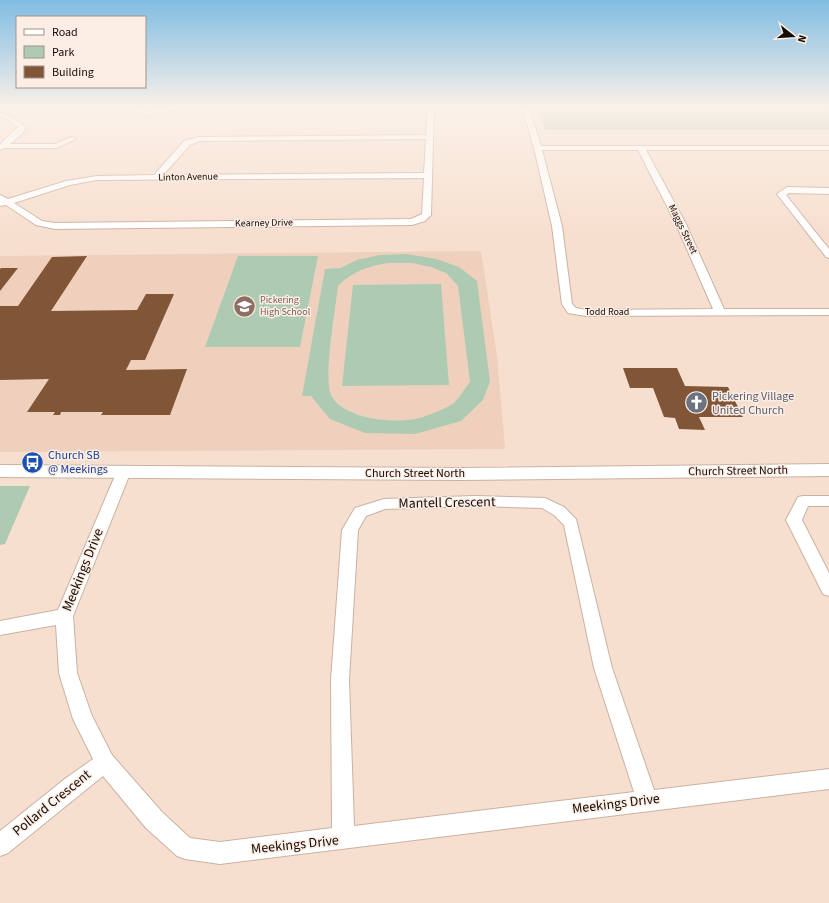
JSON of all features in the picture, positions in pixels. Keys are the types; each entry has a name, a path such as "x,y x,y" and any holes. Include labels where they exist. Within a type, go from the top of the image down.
{"street":[{"path":"156,178 182,149"},
{"name":"Kearney Drive","path":"2,201 40,223 55,226 412,222 422,220 426,215 429,149"},
{"name":"Todd Road","path":"538,149 557,226 567,304 572,311 829,312"},
{"name":"Maggs Street","path":"641,149 681,224 720,312"},
{"name":"Linton Avenue","path":"2,201 83,180 97,178 428,175"},
{"path":"829,191 787,190 781,194 829,255"},
{"name":"Church Street North","path":"0,471 462,474 829,470"},
{"name":"Meekings Drive","path":"124,471 64,616 68,673 83,719 105,762 154,820 186,848 220,854 647,800 829,779"},
{"name":"Mantell Crescent","path":"344,839 342,811 340,680 350,530 360,512 384,504 475,501 545,503 559,511 571,523 603,668 647,800"},
{"path":"829,501 803,501 794,520 829,589"},
{"path":"0,628 64,616"},
{"name":"Pollard Crescent","path":"0,845 73,785 105,762"}],"shaded area":[{"name":"Pickering High School","path":"481,251 497,356 505,449 0,452 0,256"}],"green space":[{"path":"407,254 436,259 459,267 477,281 490,382 483,400 461,421 415,434 365,433 330,419 311,396 302,396 325,269 340,268 357,260 380,255","holes":["388,263 412,263 431,267 446,273 458,286 470,382 454,403 423,417 387,420 361,416 339,405 332,397 329,388 329,360 338,286 349,276 367,268"]},
{"path":"238,256 318,256 300,347 205,347"},
{"path":"441,284 449,385 342,386 353,285"},
{"path":"0,486 30,486 5,544 0,545"}],"building":[{"path":"87,256 51,311 137,310 146,294 174,294 145,360 131,360 126,370 187,369 170,415 101,415 103,412 61,412 60,415 53,415 55,412 27,412 49,379 0,380 0,306 18,306 52,257"},
{"path":"18,268 0,291 0,269"},
{"name":"Pickering Village United Church","path":"623,368 677,368 685,386 728,387 743,417 699,417 705,430 679,429 675,418 664,417 653,388 630,388"}],"place":[{"name":"Pickering High School","path":"245,306"},
{"name":"Pickering Village United Church","path":"697,403"},
{"name":"Church SB @ Meekings","path":"33,462"}]}
